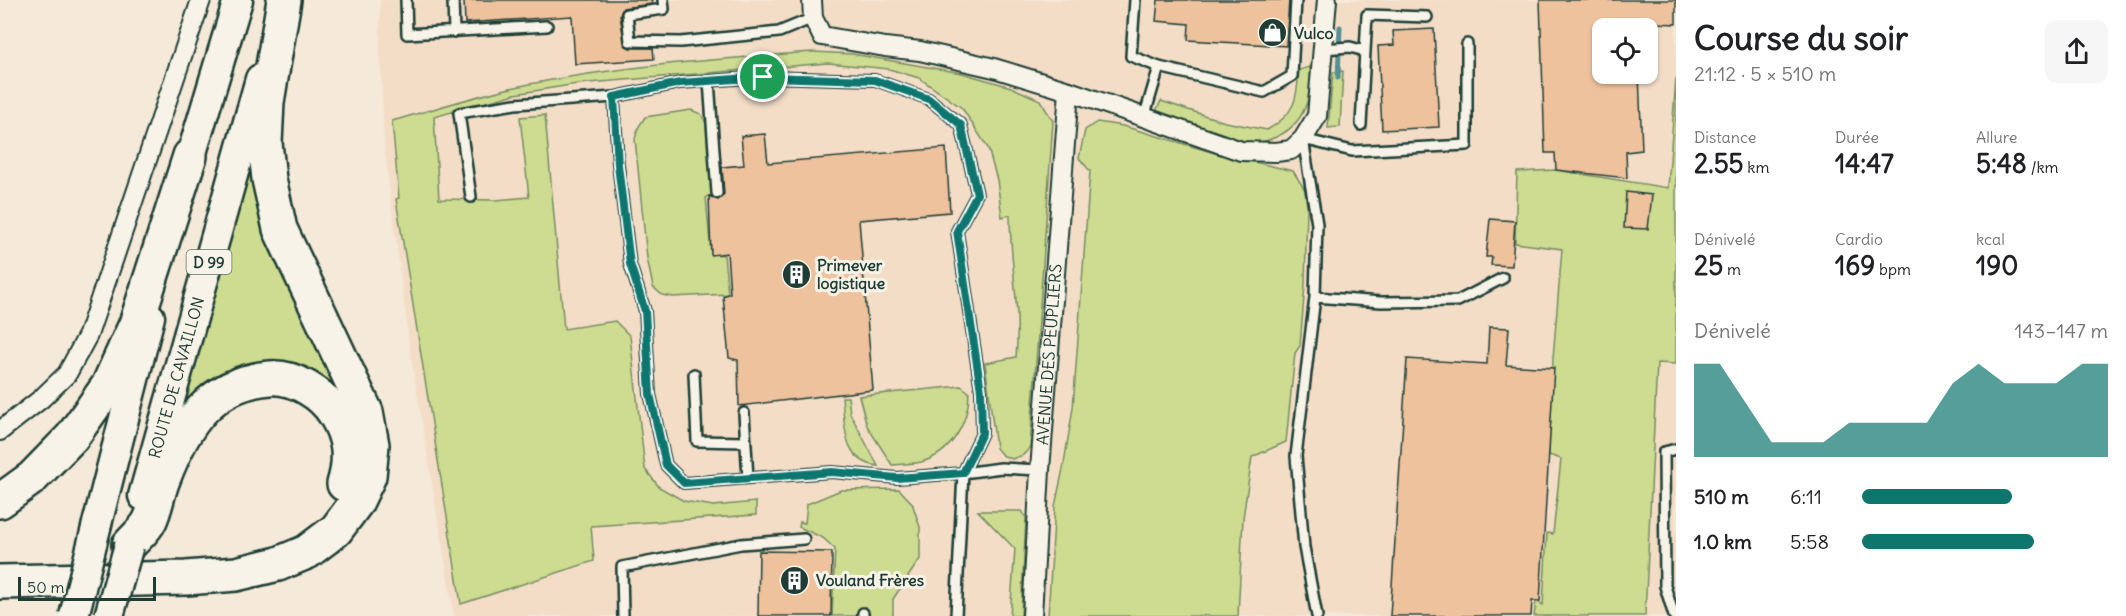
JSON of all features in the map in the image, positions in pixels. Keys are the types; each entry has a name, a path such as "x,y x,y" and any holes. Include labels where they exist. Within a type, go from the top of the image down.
{"highway":[{"path":"0,582 186,578 236,574 278,564 307,552 336,530 356,503 369,476 372,445 366,412 280,229 269,179 265,142 267,102 283,0"},
{"path":"0,501 32,478 72,437 108,386 136,324 190,156"},
{"path":"0,567 203,562 286,544 314,525 333,505 342,490 349,468 349,444 343,426 333,410 299,383 280,377 241,382 215,397 182,435 138,530"}],"main road":[{"name":"D 99","path":"74,616 190,156 238,0"},
{"name":"ROUTE DE CAVAILLON","path":"109,616 138,530 283,0"}],"street":[{"path":"0,431 41,399 67,374 88,334 201,0"},
{"path":"812,9 822,36 920,51 984,65 1069,91 1241,150 1276,152 1291,150 1303,140 1317,116 1327,0"},
{"name":"AVENUE DES PEUPLIERS","path":"1032,616 1040,470 1069,91"}],"lane":[{"path":"406,0 407,34 547,26"},
{"path":"453,0 454,32"},
{"path":"663,0 664,9 627,14 630,41 681,42 779,32 812,9"},
{"path":"1135,0 1131,56 1159,67 1264,92 1292,76 1296,0"},
{"path":"1361,125 1367,15 1427,17"},
{"path":"1317,616 1304,547 1296,456 1315,297 1317,224 1303,140 1352,150 1467,145 1467,44"},
{"path":"1323,49 1350,47 1365,51"},
{"path":"1144,118 1159,67"},
{"path":"471,197 459,113 515,104 614,97 648,88 763,77 875,80 929,99 961,125 977,194 957,231 981,391 982,433 963,473 956,616"},
{"path":"709,81 717,193"},
{"path":"614,97 618,165 630,264 645,311 650,394 666,465 684,483 832,472 897,478 1001,468 1040,470"},
{"path":"1315,297 1381,302 1458,301 1503,278"},
{"path":"694,374 697,441 746,442"},
{"path":"744,413 747,478"},
{"path":"1674,616 1665,586 1664,452 1676,449"},
{"path":"622,616 622,567 741,544 804,539"}],"shaded area":[{"path":"380,0 1676,0 1676,616 454,616 410,350 384,145"}],"green space":[{"path":"814,52 852,54 962,73 1011,87 1040,100 1053,121 1030,448 1023,455 1012,459 1002,455 996,448 985,363 1016,357 1017,322 1010,215 1002,217 997,180 988,148 962,108 919,78 889,69 828,63 577,84 515,94 434,117 439,199 496,200 529,197 520,117 545,115 564,329 615,321 630,336 645,469 659,487 684,501 713,506 756,502 756,515 591,526 594,561 461,604 396,199 399,198 392,121 488,94 556,79 667,64"},
{"path":"1310,67 1308,99 1300,117 1286,132 1267,140 1258,142 1236,139 1164,118 1158,114 1157,109 1161,101 1225,122 1267,130 1289,112 1297,90 1299,70"},
{"path":"1343,71 1340,127 1328,128 1333,72"},
{"path":"1676,78 1676,364 1657,363 1645,616 1534,616 1536,601 1543,605 1547,533 1553,534 1561,459 1549,455 1553,358 1562,249 1515,243 1517,172 1556,170 1668,188"},
{"path":"691,110 701,114 706,123 713,195 706,197 711,254 724,255 728,294 673,297 662,295 653,287 647,258 635,139 638,128 645,117"},
{"path":"1097,122 1123,126 1215,153 1293,171 1305,190 1307,207 1305,285 1300,346 1295,353 1286,442 1252,457 1243,518 1238,616 1048,616 1055,506 1073,408 1090,171 1079,158 1085,130"},
{"path":"247,144 357,427 298,370 178,420"},
{"path":"961,386 969,392 966,414 957,435 950,444 942,452 921,462 892,465 867,426 859,396"},
{"path":"842,397 848,397 850,413 878,466 866,463 852,450 845,430"},
{"path":"899,489 912,503 920,527 920,559 893,599 893,616 832,616 835,549 823,538 799,527 800,522 805,523 807,504 841,490"},
{"path":"978,511 1022,511 1026,518 1021,616 1010,616 1015,549"}],"building":[{"path":"464,0 652,0 652,4 623,8 620,15 625,45 630,48 653,48 654,59 575,64 572,16 465,23"},
{"path":"1158,0 1289,0 1286,46 1188,40 1189,24 1156,21"},
{"path":"1540,0 1676,0 1676,24 1658,23 1658,18 1592,18 1592,84 1639,84 1642,150 1626,152 1627,178 1556,170 1555,153 1545,153"},
{"path":"1434,29 1439,127 1382,130 1378,46 1394,45 1393,31"},
{"name":"Primever logistique","path":"765,134 768,163 946,148 950,212 859,220 873,390 739,406 738,360 729,358 723,296 730,293 727,253 711,255 709,196 718,200 724,194 722,167 744,165 741,136"},
{"path":"1626,192 1652,195 1648,229 1624,228"},
{"path":"1490,219 1515,221 1512,266 1491,265 1492,257 1486,257"},
{"path":"1489,327 1509,328 1506,365 1554,368 1540,601 1532,601 1531,616 1390,616 1407,359 1487,364"},
{"name":"Vouland Frères","path":"759,551 832,552 831,616 758,616"}],"waterway":[{"path":"1338,78 1340,27"}],"place":[{"name":"Vulco","path":"1273,33"},
{"name":"Primever logistique","path":"796,274"},
{"name":"Vouland Frères","path":"795,580"}],"route":[{"path":"763,77 875,80 929,99 961,125 977,194 957,231 981,391 982,433 963,473 897,478 832,472 684,483 666,465 650,394 645,311 630,264 618,165 614,97 680,83 763,77"}]}
